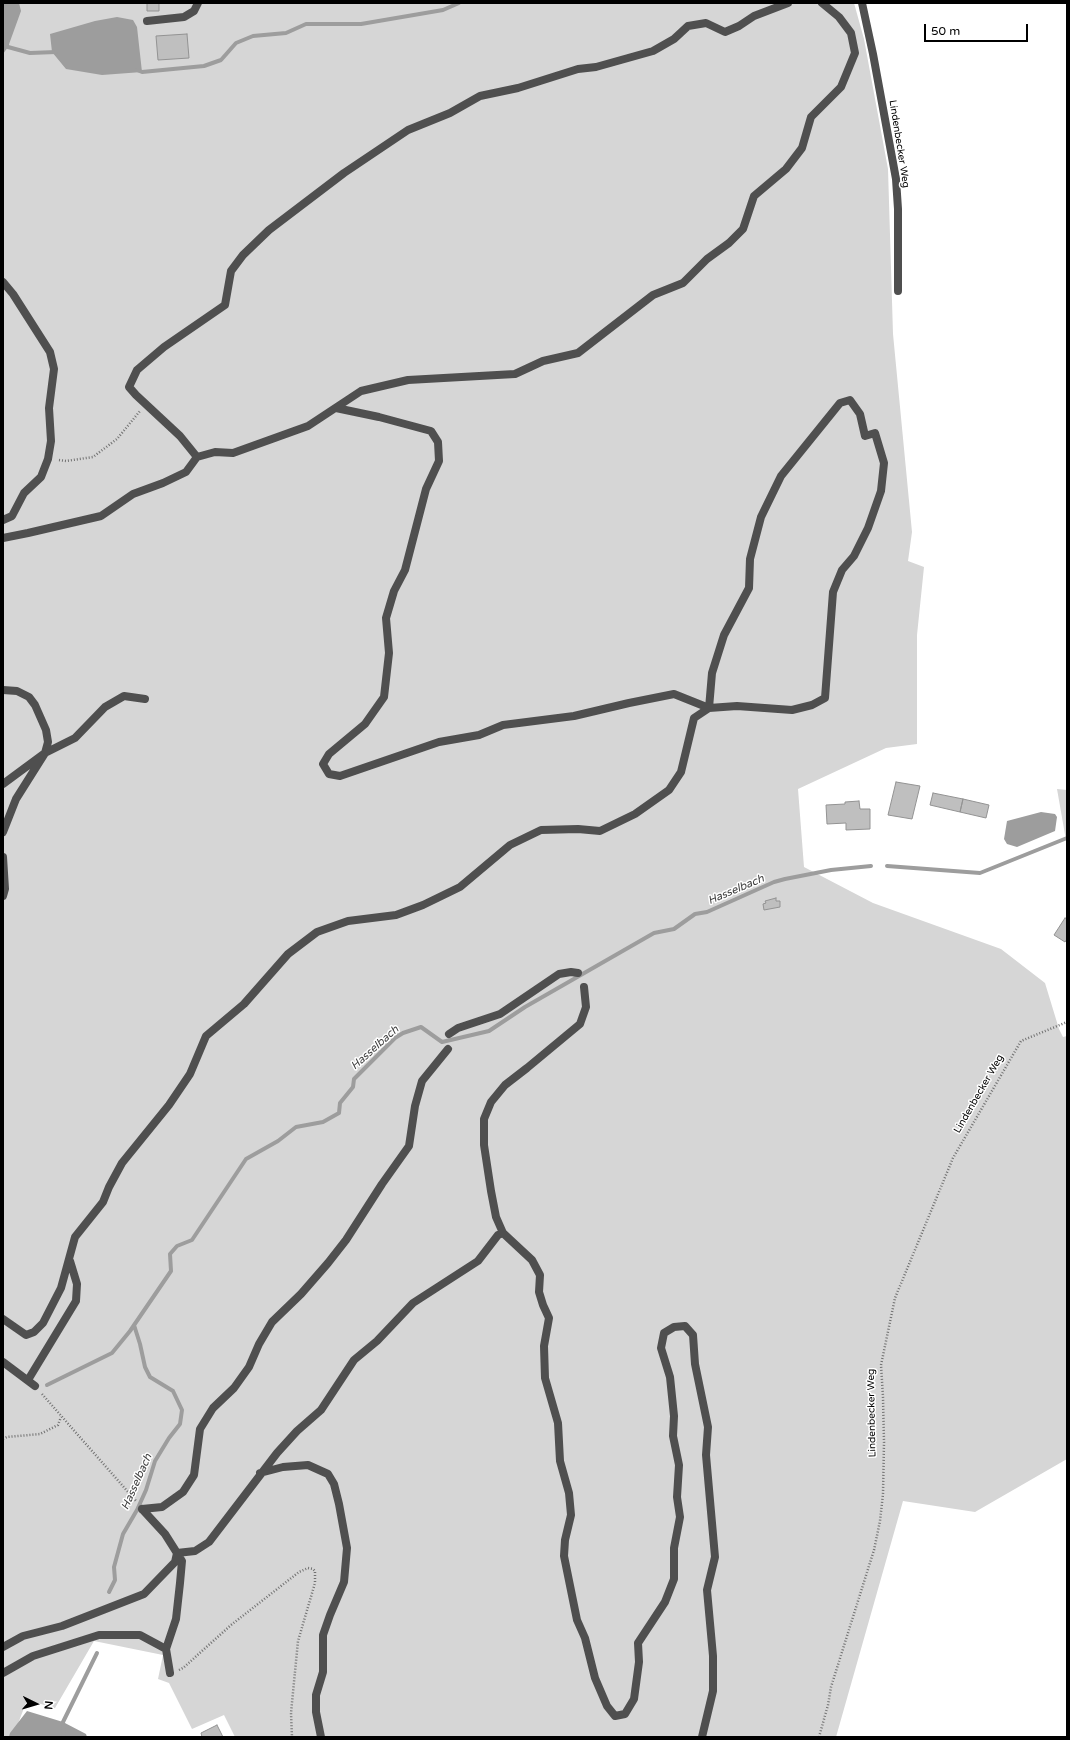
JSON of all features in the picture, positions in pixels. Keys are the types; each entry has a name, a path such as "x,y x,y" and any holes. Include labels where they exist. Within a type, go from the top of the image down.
{"street":[{"path":"147,21 184,17 194,11 198,3"},
{"path":"197,457 180,436 129,387 137,370 164,346 225,305 231,272 243,255 269,230 344,173 408,130 450,113 480,96 518,88 578,69 596,67 653,51 674,39 688,26 706,22 725,32 739,26 754,16 788,3"},
{"path":"3,538 28,534 101,516 133,494 163,483 186,472 197,457 215,452 233,453 308,426 361,391 408,380 515,374 543,361 578,353 652,295 683,283 707,259 729,243 743,229 754,196 786,169 802,148 812,117 841,87 855,52 851,33 839,17 822,3"},
{"name":"Lindenbecker Weg","path":"862,3 879,83 896,179 898,209 898,291"},
{"path":"3,282 13,294 50,352 54,369 49,408 51,441 48,459 41,477 24,494 12,516 3,520"},
{"path":"336,408 379,417 431,431 438,442 438,461 426,489 405,570 394,591 386,618 389,653 384,697 365,724 329,754 323,764 328,774 340,776 376,765 439,742 479,735 503,725 574,716 674,694 709,708 737,706 792,710 812,705 825,698 833,592 842,570 854,556 868,528 881,491 884,463 875,433 864,436 860,414 850,400 840,403 780,476 761,516 750,559 749,588 724,635 712,673 709,708"},
{"path":"3,690 18,691 29,697 35,705 46,730 48,742 45,753 16,799 3,832"},
{"path":"3,784 45,753 75,738 105,707 124,696 145,699"},
{"path":"3,1319 23,1334 30,1335 49,1313 61,1288 70,1260 75,1237 103,1202 122,1163 169,1105 190,1074 206,1036 244,1004 288,954 317,932 348,921 396,915 423,905 460,886 510,845 541,830 578,829 600,831 635,814 669,790 680,772 694,718 709,708"},
{"path":"3,857 5,889 3,896"},
{"path":"450,1034 458,1028 500,1014 559,974 571,972 578,973"},
{"path":"584,987 586,1007 580,1024 528,1068 505,1085 491,1102 484,1119 484,1145 491,1191 496,1217 503,1233 532,1260 540,1275 539,1292 549,1318 544,1346 545,1378 558,1423 560,1461 569,1493 571,1514 565,1540 564,1556 577,1620 585,1638 595,1678 607,1706 615,1716 625,1714 634,1699 639,1662 638,1643 665,1602 674,1579 674,1548 680,1517 678,1497 679,1465 673,1436 674,1416 670,1378 661,1348 664,1333 674,1327 685,1326 692,1335 695,1364 708,1427 706,1455 715,1557 707,1590 713,1656 713,1691 702,1737"},
{"path":"170,1673 166,1649 176,1619 182,1561 165,1534 142,1509 162,1507 183,1492 194,1475 200,1429 213,1408 234,1388 249,1367 259,1344 272,1322 302,1294 328,1264 346,1240 382,1184 409,1146 415,1106 422,1081 448,1048"},
{"path":"177,1552 195,1551 209,1542 260,1473 296,1431 321,1410 354,1360 377,1341 413,1303 478,1261 498,1235 503,1233"},
{"path":"28,1380 76,1302 77,1284 70,1260"},
{"path":"3,1362 35,1386"},
{"path":"260,1473 283,1467 308,1465 328,1474 334,1484 339,1504 347,1548 344,1582 324,1635 323,1672 316,1695 316,1712 320,1737"},
{"path":"3,1647 23,1636 62,1626 144,1594 175,1562 177,1552"},
{"path":"3,1673 33,1656 99,1635 140,1635 166,1649"}],"path":[{"path":"48,459 66,461 93,457 118,439 145,404"},
{"name":"Lindenbecker Weg","path":"819,1737 828,1705 831,1687 874,1550 880,1521 883,1494 884,1442 884,1397 881,1366 895,1298 953,1158 1021,1041 1067,1022"},
{"path":"35,1386 133,1498"},
{"path":"3,1439 7,1437 40,1434 58,1425 61,1416"},
{"path":"170,1673 183,1668 231,1625 299,1572 308,1568 313,1569 316,1572 315,1583 298,1641 291,1713 292,1737"}],"shaded area":[{"path":"3,3 854,3 864,39 888,169 893,334 912,532 908,561 924,567 917,635 917,744 886,748 798,789 804,867 873,903 1001,949 1045,983 1059,1029 1063,1037 1067,1036 1067,1459 975,1512 903,1501 836,1737 235,1737 224,1715 192,1729 169,1683 158,1679 163,1655 94,1641 55,1708 27,1700 13,1737 3,1737"},
{"path":"3,3 19,3 21,11 8,47 3,54"},
{"path":"117,17 133,20 137,27 142,72 102,75 66,69 52,52 50,34 95,21"},
{"path":"1057,789 1067,790 1067,846"},
{"path":"1041,812 1055,814 1057,817 1055,831 1017,847 1007,844 1004,839 1007,821"},
{"path":"27,1711 63,1722 86,1734 87,1737 9,1737 10,1733"}],"building":[{"path":"147,3 159,3 159,11 147,11"},
{"path":"187,34 189,58 158,60 156,36"},
{"path":"896,782 920,786 912,819 888,815"},
{"path":"933,793 963,799 960,812 930,805"},
{"path":"963,799 989,805 986,818 960,812"},
{"path":"859,801 860,809 870,809 870,829 846,830 846,823 827,824 826,805 845,804 845,802"},
{"path":"776,898 776,901 780,901 780,907 764,910 763,904 766,903 765,901"},
{"path":"1065,918 1067,919 1067,939 1065,942 1054,935"},
{"path":"217,1725 223,1737 202,1737 201,1733"}],"waterway":[{"path":"137,70 142,72 204,66 221,60 236,43 253,36 286,33 306,24 361,24 443,10 459,3"},
{"path":"3,40 8,47 30,53 56,52"},
{"name":"Hasselbach","path":"887,866 980,873 1067,838"},
{"name":"Hasselbach","path":"47,1385 112,1353 130,1331 171,1271 170,1254 177,1246 192,1240 246,1159 278,1141 296,1127 323,1122 339,1113 340,1103 353,1087 354,1079 395,1038 403,1033 421,1027 442,1042 489,1031 525,1007 654,933 674,929 695,914 707,912 774,882 831,870 871,866"},
{"name":"Hasselbach","path":"109,1592 115,1580 114,1567 123,1534 137,1510 146,1490 155,1461 169,1438 180,1424 182,1410 173,1391 150,1377 145,1367 134,1325"},
{"name":"Hasselbach","path":"64,1737 63,1722 97,1653"}]}
